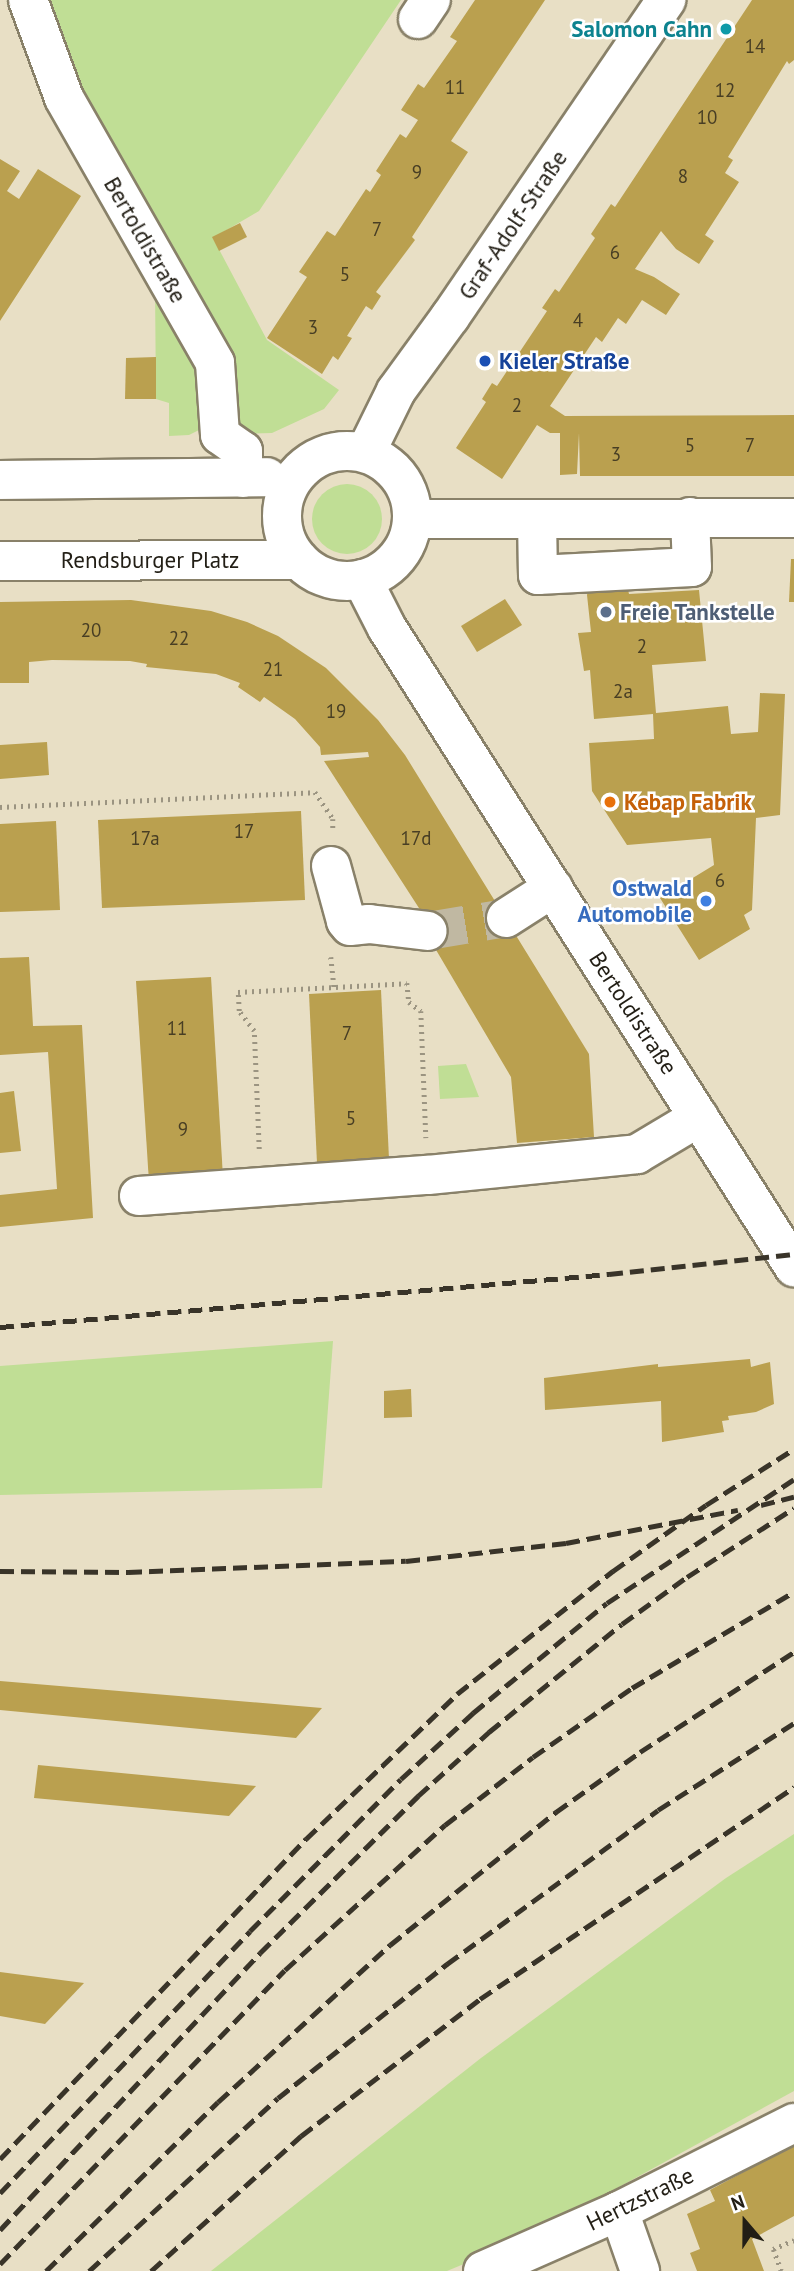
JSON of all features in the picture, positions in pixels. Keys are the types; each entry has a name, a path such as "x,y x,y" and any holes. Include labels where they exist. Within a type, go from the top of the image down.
{"street":[{"name":"Bertoldistraße","path":"28,0 64,98 215,363 220,435 243,451 243,478"},
{"name":"Graf-Adolf-Straße","path":"366,452 396,391 666,0"},
{"path":"349,450 366,452 382,460 398,474 409,495 412,519 406,544 390,565 362,579 343,581 319,575 299,560 286,540 282,518 285,496 295,476 319,457 349,450"},
{"path":"0,480 295,476"},
{"path":"537,519 538,576 692,567 690,517"},
{"path":"412,519 794,517"},
{"name":"Rendsburger Platz","path":"0,561 299,560"},
{"name":"Bertoldistraße","path":"362,579 387,628 794,1267"},
{"path":"331,866 346,921 350,926 369,924 428,931"},
{"path":"506,918 553,888"},
{"path":"139,1196 428,1175 637,1154 699,1117"},
{"name":"Hertzstraße","path":"483,2271 619,2211 794,2123"},
{"path":"619,2211 640,2271"}],"path":[{"path":"0,807 315,792 333,820 331,866"},
{"path":"260,1188 254,1031 239,1011 238,992 407,983 409,1002 421,1011 428,1175"},
{"path":"781,2271 773,2249 794,2240"}],"green space":[{"path":"47,0 401,0 259,211 213,238 267,340 339,390 324,409 272,433 243,434 75,86"},
{"path":"155,288 195,351 201,429 189,435 169,436 169,403 156,399"},
{"path":"347,484 372,494 382,519 372,544 347,554 322,544 312,519 322,494"},
{"path":"466,1064 479,1097 440,1099 438,1066"},
{"path":"333,1341 322,1488 0,1495 0,1366"},
{"path":"794,1834 794,2091 526,2238 447,2271 211,2271 481,2058 726,1878"}],"building":[{"path":"475,0 545,0 451,141 468,152 412,237 415,240 376,292 381,296 372,310 366,306 347,336 352,338 338,360 333,356 322,374 267,338 307,277 299,272 327,231 335,236 366,189 370,192 381,175 376,171 400,134 406,138 418,120 401,110 418,84 424,88 457,41 450,37"},
{"path":"752,0 794,0 794,60 789,64 787,61 728,157 733,160 725,173 739,182 705,235 714,241 699,264 676,249 661,231 635,269 654,277 680,294 666,315 642,300 626,324 618,318 602,342 596,337 550,406 565,416 794,415 794,476 580,476 579,433 577,474 560,475 560,433 550,433 537,425 502,479 456,448 486,402 482,399 492,383 497,386 547,311 542,308 555,289 559,292 595,238 591,234 611,204 615,207"},
{"path":"0,159 20,171 7,191 19,199 38,169 81,196 0,321"},
{"path":"240,223 247,237 219,251 212,237"},
{"path":"156,357 156,399 125,399 126,358"},
{"path":"791,559 794,559 794,602 789,602"},
{"path":"626,581 629,594 699,590 706,661 652,665 656,713 728,706 731,734 758,732 760,693 785,694 780,815 756,818 752,910 744,915 750,929 699,960 660,898 714,865 711,838 627,845 592,791 589,743 654,739 653,714 594,719 590,670 584,671 578,633 591,632 587,595 590,582"},
{"path":"505,599 522,625 477,652 461,626"},
{"path":"131,600 211,611 247,622 278,636 326,668 378,720 405,755 589,1054 594,1137 517,1143 511,1077 429,938 428,922 324,761 369,757 368,752 321,755 320,747 295,719 264,697 260,702 238,687 240,683 216,674 146,667 147,664 130,661 52,660 29,662 29,683 0,683 0,602"},
{"path":"47,742 49,775 0,779 0,745"},
{"path":"301,811 305,900 102,908 98,820"},
{"path":"56,821 60,910 0,912 0,824"},
{"path":"29,957 33,1026 82,1025 93,1218 0,1227 0,1195 57,1189 48,1052 0,1055 0,958"},
{"path":"211,977 223,1177 149,1182 136,981"},
{"path":"381,990 389,1159 317,1163 309,994"},
{"path":"14,1091 21,1151 0,1153 0,1093"},
{"path":"750,1359 751,1367 770,1362 774,1404 756,1412 728,1416 729,1420 722,1421 724,1432 662,1442 661,1401 545,1410 544,1378 658,1364 658,1367"},
{"path":"411,1389 412,1417 384,1418 384,1391"},
{"path":"0,1681 322,1708 296,1738 0,1710"},
{"path":"38,1765 256,1786 229,1816 34,1798"},
{"path":"0,1972 84,1983 45,2024 0,2016"},
{"path":"794,2145 794,2216 752,2239 764,2271 697,2271 690,2253 700,2249 687,2214 715,2201 710,2190"}],"tunnel":[{"path":"428,931 506,918"}],"railway":[{"path":"0,1327 609,1274 794,1254"},
{"path":"0,2159 306,1839 457,1694 613,1571 706,1505 794,1449"},
{"path":"0,2193 250,1931 401,1779 473,1713 607,1603 794,1479"},
{"path":"761,1505 794,1497"},
{"path":"0,2230 260,1953 418,1796 489,1732 622,1624 687,1577 794,1508"},
{"path":"0,1571 128,1572 406,1561 566,1543 738,1510"},
{"path":"0,2264 285,1970 445,1825 533,1757 632,1688 794,1592"},
{"path":"46,2271 218,2102 390,1945 556,1812 640,1752 794,1652"},
{"path":"89,2271 278,2098 447,1964 658,1810 794,1723"},
{"path":"151,2271 301,2136 480,1999 794,1787"}],"place":[{"name":"Salomon Cahn","path":"726,29"},
{"name":"Kieler Straße","path":"485,361"},
{"name":"Freie Tankstelle","path":"606,612"},
{"name":"Kebap Fabrik","path":"610,802"},
{"name":"Ostwald Automobile","path":"706,901"}]}
